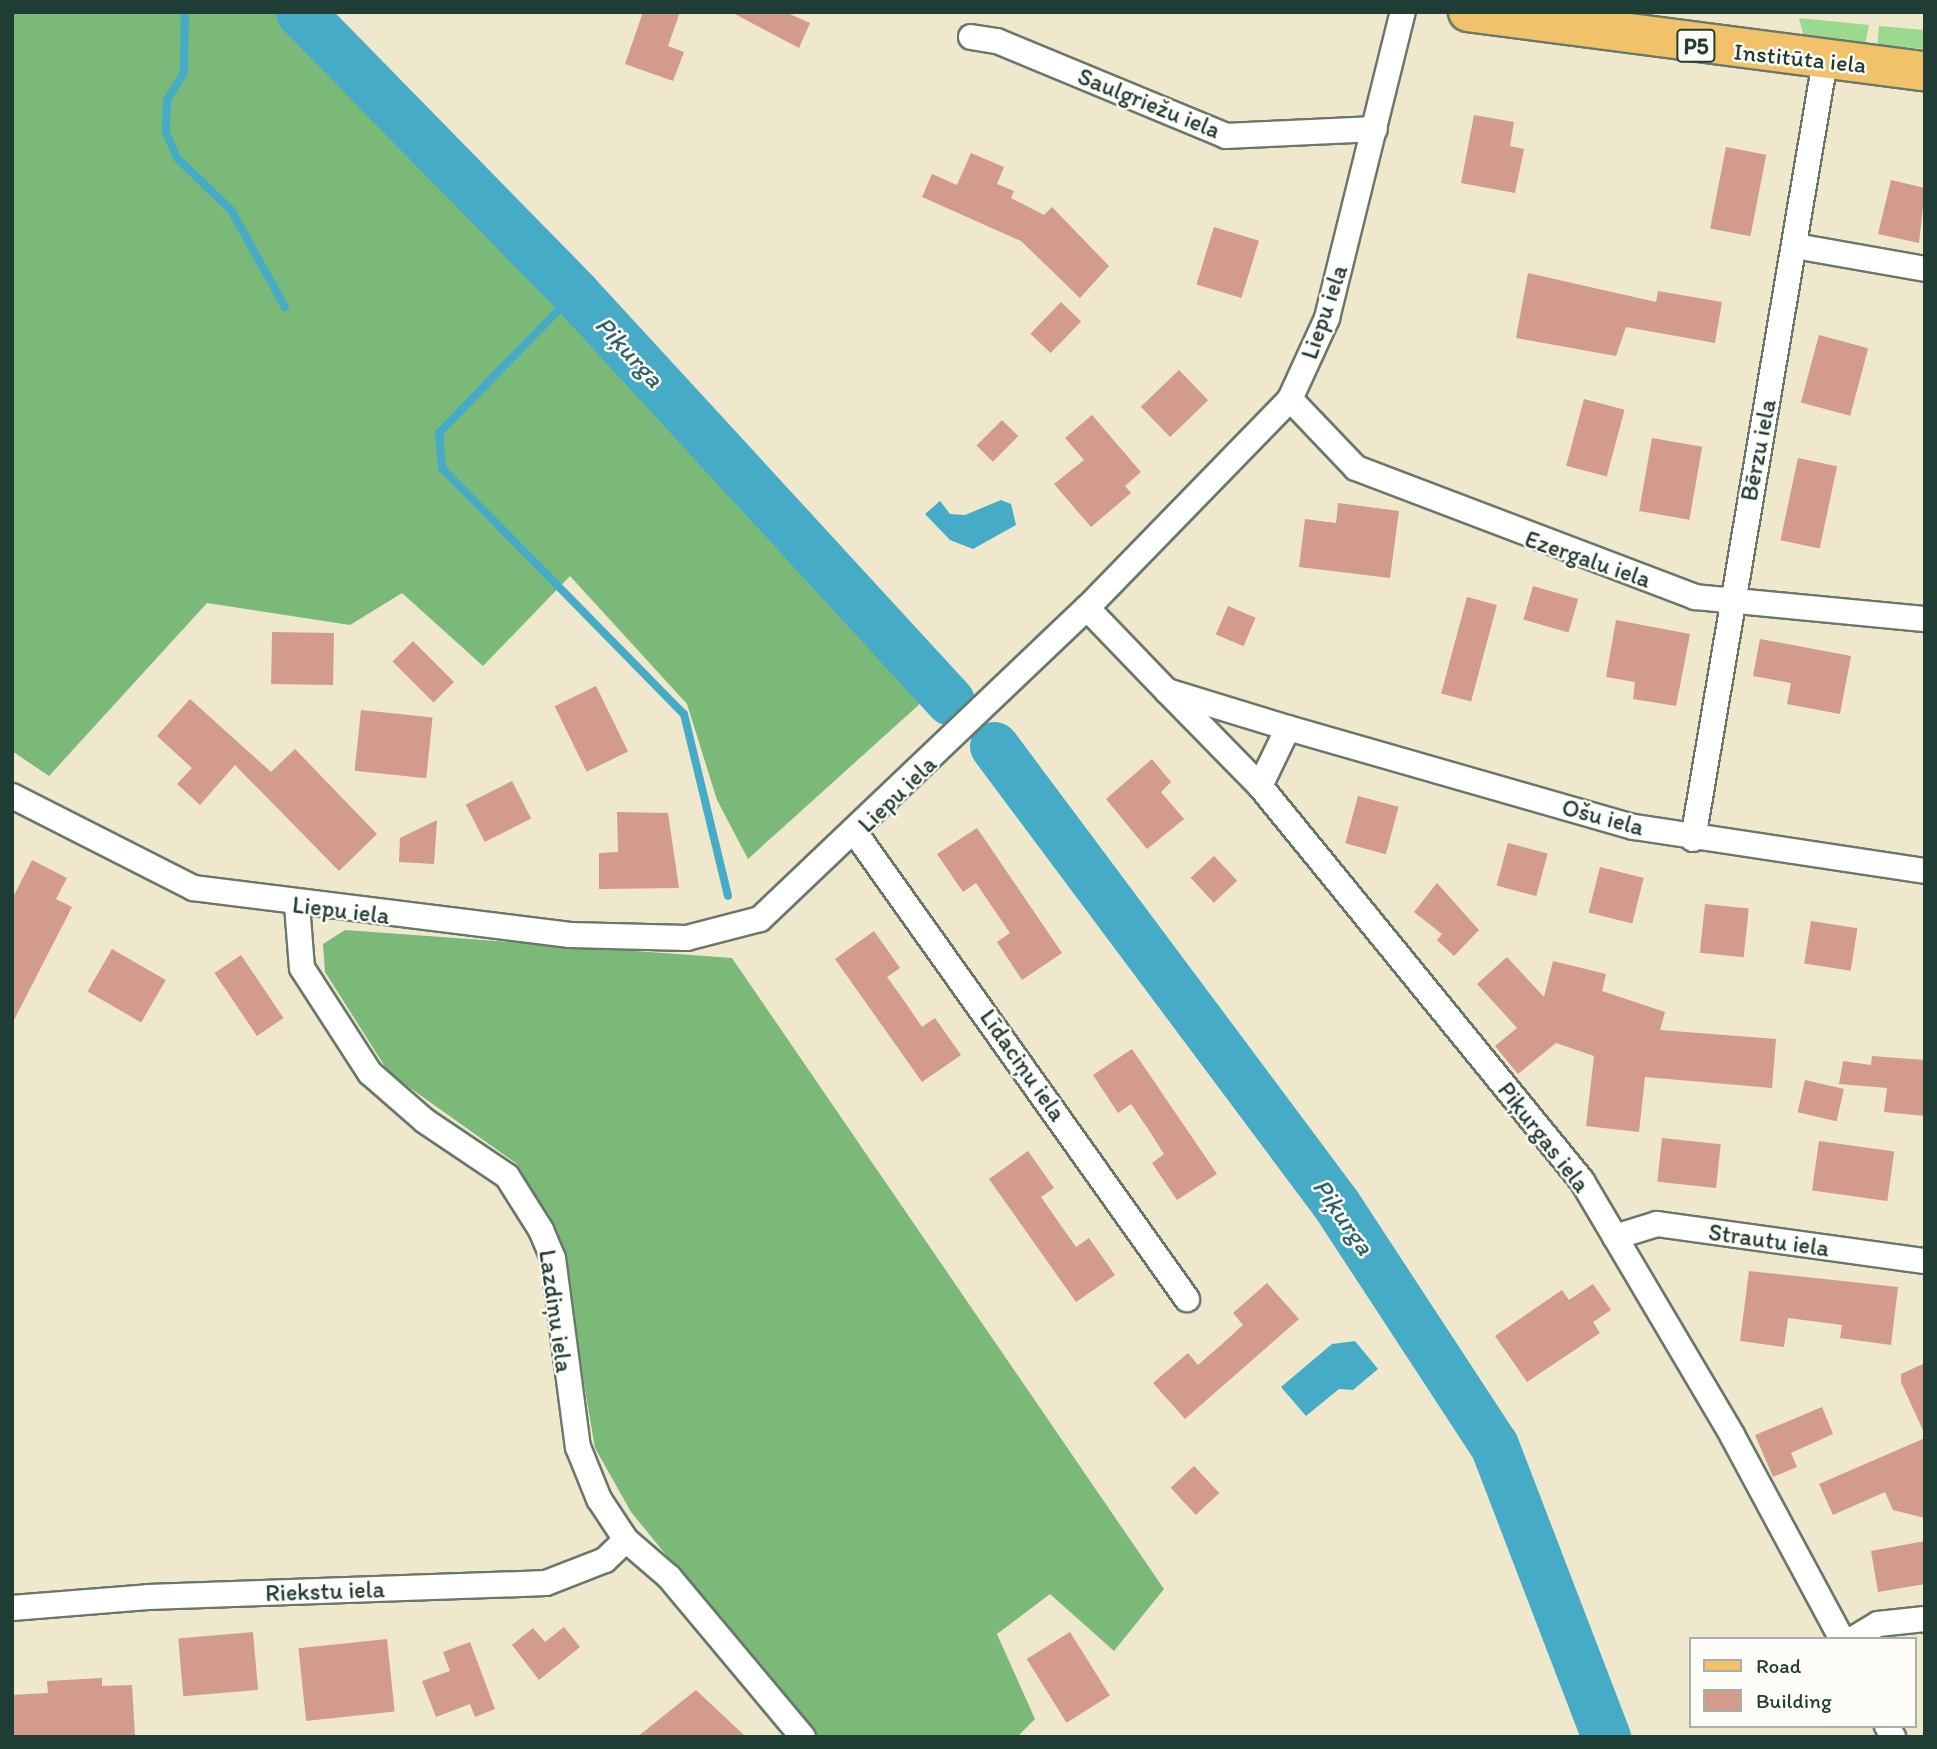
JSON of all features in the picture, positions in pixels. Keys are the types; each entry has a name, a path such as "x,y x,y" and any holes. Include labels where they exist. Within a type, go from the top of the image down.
{"main road":[{"name":"Institūta iela","path":"1468,12 1825,61 1925,71"}],"street":[{"name":"Liepu iela","path":"12,796 173,881 297,905 570,934 687,938 760,919 856,834 1087,608 1290,399 1327,318 1403,12"},
{"name":"Saulgriežu iela","path":"971,37 997,41 1226,135 1375,129"},
{"name":"Bērzu iela","path":"1693,839 1796,246 1825,61"},
{"path":"1796,246 1925,270"},
{"name":"Ezergalu iela","path":"1290,399 1356,468 1518,534 1695,597 1732,603 1925,619"},
{"name":"Ošu iela","path":"1087,608 1167,691 1288,728 1693,839 1925,871"},
{"name":"Piķurgas iela","path":"1167,691 1260,786 1582,1181 1841,1637"},
{"path":"1260,786 1288,728"},
{"name":"Līdaciņu iela","path":"856,834 1187,1299"},
{"name":"Lazdiņu iela","path":"297,905 302,968 338,1031 370,1073 425,1121 507,1176 541,1230 553,1258 578,1447 599,1499 626,1540 670,1577 803,1737"},
{"name":"Strautu iela","path":"1615,1237 1657,1224 1925,1261"},
{"name":"Riekstu iela","path":"12,1608 148,1597 546,1583 605,1560 626,1540"},
{"path":"1856,1637 1878,1624 1925,1619"}],"green space":[{"path":"12,12 328,12 953,674 748,859 717,800 687,704 570,576 483,666 402,593 350,625 207,603 49,776 12,751"},
{"path":"1799,18 1869,25 1865,45 1804,38"},
{"path":"1879,26 1925,30 1923,49 1877,45"},
{"path":"345,930 732,958 1164,1589 1114,1651 1050,1594 997,1634 1035,1719 1017,1737 815,1737 631,1512 595,1448 559,1237 517,1164 389,1073 325,972 323,944"}],"water":[{"path":"1001,500 1011,504 1016,525 973,549 950,540 925,514 940,501 950,514 965,515"},
{"path":"1355,1341 1378,1369 1353,1390 1339,1389 1306,1416 1281,1387 1332,1344"}],"building":[{"path":"643,12 680,12 668,46 684,52 673,81 625,64"},
{"path":"731,12 785,12 810,23 799,48"},
{"path":"1474,115 1514,122 1510,146 1524,149 1515,193 1461,183"},
{"path":"1726,147 1766,155 1750,236 1710,228"},
{"path":"971,153 1004,167 997,184 1014,191 1011,198 1044,215 1052,207 1109,266 1080,298 1021,241 922,197 932,174 957,185"},
{"path":"1891,180 1925,188 1919,243 1878,234"},
{"path":"1214,227 1259,241 1241,298 1196,284"},
{"path":"1528,273 1656,302 1658,291 1722,302 1715,343 1626,327 1616,356 1516,338"},
{"path":"1061,302 1081,321 1051,353 1030,334"},
{"path":"1819,335 1868,348 1850,416 1801,403"},
{"path":"1179,370 1208,400 1170,437 1141,407"},
{"path":"1584,399 1625,410 1607,477 1566,466"},
{"path":"1092,415 1141,472 1125,486 1131,493 1091,527 1054,484 1084,460 1065,438"},
{"path":"1002,420 1018,436 993,462 977,445"},
{"path":"1652,438 1702,447 1689,520 1639,511"},
{"path":"1798,458 1837,466 1820,548 1781,540"},
{"path":"1338,503 1399,511 1390,578 1299,567 1305,519 1336,523"},
{"path":"1533,586 1578,599 1569,633 1523,620"},
{"path":"1467,597 1497,605 1471,702 1441,694"},
{"path":"1228,606 1256,618 1244,646 1216,635"},
{"path":"1616,620 1690,634 1676,706 1633,699 1635,682 1606,677"},
{"path":"272,632 334,633 333,685 271,684"},
{"path":"1760,639 1851,656 1840,714 1787,704 1791,683 1753,676"},
{"path":"413,641 454,682 434,703 392,662"},
{"path":"596,686 628,752 587,772 555,706"},
{"path":"190,699 271,772 295,749 377,834 339,871 235,765 200,805 177,784 192,768 157,736"},
{"path":"361,710 433,718 426,778 355,771"},
{"path":"1152,759 1171,782 1161,792 1184,819 1147,849 1106,799"},
{"path":"512,781 531,818 485,842 466,805"},
{"path":"1358,796 1399,807 1386,854 1345,843"},
{"path":"617,812 668,813 679,888 599,889 599,853 618,852"},
{"path":"437,820 434,864 399,862 400,838"},
{"path":"977,828 1062,953 1022,980 997,942 1010,933 976,883 963,892 937,854"},
{"path":"1508,843 1548,854 1536,896 1497,886"},
{"path":"1214,856 1237,881 1214,903 1191,878"},
{"path":"32,860 67,878 56,899 72,907 12,1024 12,899"},
{"path":"1600,867 1644,878 1632,923 1589,913"},
{"path":"1437,883 1479,930 1454,956 1437,940 1442,934 1414,912"},
{"path":"1705,904 1749,909 1744,957 1700,953"},
{"path":"1811,921 1857,928 1851,971 1804,963"},
{"path":"874,931 900,968 887,977 922,1027 935,1018 961,1055 922,1082 835,959"},
{"path":"112,949 166,980 141,1022 88,991"},
{"path":"241,955 283,1018 257,1036 214,973"},
{"path":"1507,957 1544,997 1553,961 1606,974 1602,991 1665,1012 1660,1030 1776,1039 1772,1088 1645,1077 1639,1132 1586,1126 1594,1056 1556,1043 1518,1074 1495,1046 1517,1028 1477,984"},
{"path":"1132,1049 1217,1174 1177,1200 1152,1163 1164,1154 1148,1129 1131,1104 1118,1113 1093,1075"},
{"path":"1872,1056 1925,1060 1925,1116 1884,1112 1887,1088 1839,1084 1843,1061 1871,1065"},
{"path":"1805,1080 1844,1089 1837,1121 1798,1112"},
{"path":"1662,1138 1721,1144 1716,1188 1657,1182"},
{"path":"1819,1141 1894,1152 1887,1201 1812,1191"},
{"path":"1028,1151 1054,1188 1041,1197 1076,1247 1089,1238 1115,1275 1076,1302 989,1179"},
{"path":"1749,1271 1898,1287 1891,1345 1840,1338 1842,1325 1788,1318 1784,1347 1740,1341"},
{"path":"1267,1283 1299,1319 1185,1419 1153,1383 1188,1353 1198,1365 1221,1345 1243,1325 1233,1313"},
{"path":"1593,1284 1611,1310 1593,1322 1600,1333 1527,1382 1495,1336 1562,1290 1569,1300"},
{"path":"1925,1363 1925,1435 1901,1382 1901,1374"},
{"path":"1822,1407 1833,1434 1791,1453 1797,1467 1773,1477 1755,1435"},
{"path":"1925,1438 1925,1518 1893,1510 1885,1492 1833,1515 1819,1484"},
{"path":"1194,1466 1219,1493 1196,1515 1171,1488"},
{"path":"1925,1541 1925,1584 1878,1592 1871,1551"},
{"path":"564,1627 580,1647 539,1680 512,1645 533,1628 545,1642"},
{"path":"253,1632 258,1690 183,1696 178,1639"},
{"path":"1070,1632 1110,1696 1066,1723 1027,1659"},
{"path":"387,1639 395,1712 306,1721 298,1648"},
{"path":"470,1642 495,1709 475,1717 470,1704 436,1717 422,1681 450,1671 443,1652"},
{"path":"102,1678 102,1686 132,1685 135,1736 12,1737 12,1695 48,1693 47,1681"},
{"path":"696,1690 746,1737 637,1737"}],"waterway":[{"path":"185,12 184,72 167,100 166,132 177,158 231,210 285,307"},
{"name":"Piķurga","path":"300,12 575,293 950,701"},
{"path":"575,293 439,433 442,468 684,714 728,896"},
{"name":"Piķurga","path":"994,746 1336,1204 1494,1445 1606,1737"}]}
